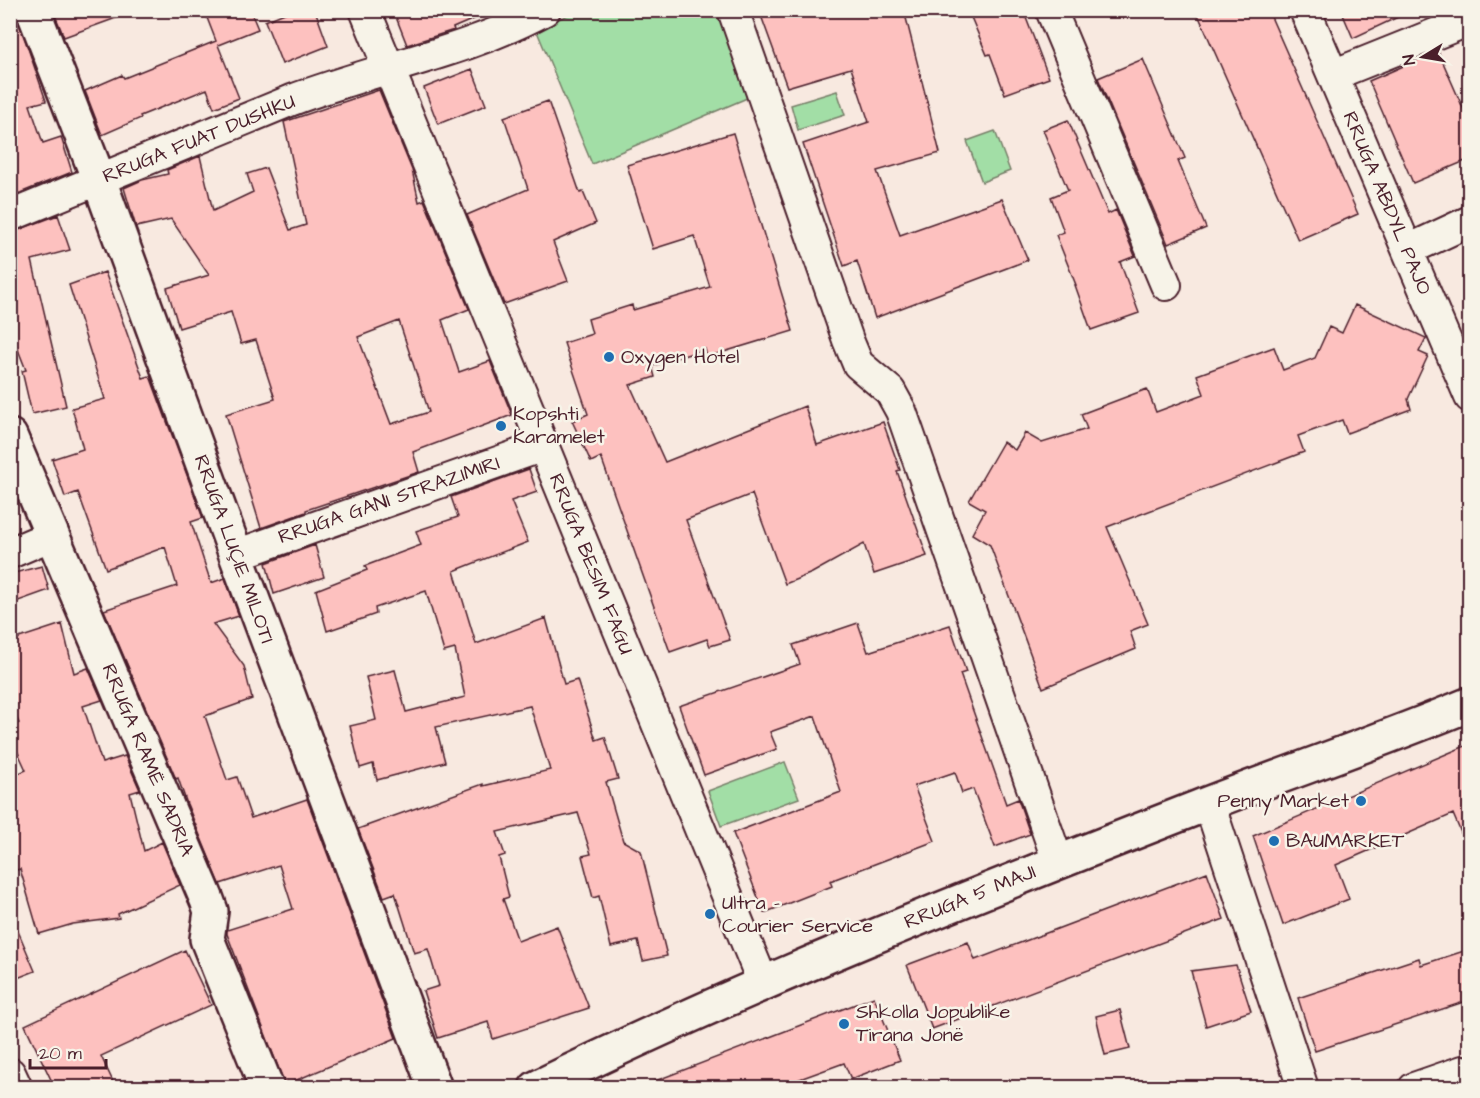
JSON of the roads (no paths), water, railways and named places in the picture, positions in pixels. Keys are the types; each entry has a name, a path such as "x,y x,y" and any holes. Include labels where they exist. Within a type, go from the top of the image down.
{"street":[{"name":"RRUGA LUÇIE MILOTI","path":"33,10 99,180 435,1088"},
{"name":"RRUGA BESIM FAGU","path":"365,10 763,983"},
{"name":"RRUGA FUAT DUSHKU","path":"10,216 303,96 337,83 408,64 505,30 545,10"},
{"path":"733,10 858,364 890,391 901,411 1058,862"},
{"path":"1051,10 1166,285"},
{"name":"RRUGA ABDYL PAJO","path":"1305,10 1470,397"},
{"path":"1333,75 1460,24 1470,23"},
{"path":"1407,250 1470,221"},
{"name":"RRUGA RAMË SADRIA","path":"10,436 209,905 211,911 207,939 267,1088"},
{"name":"RRUGA GANI STRAZIMIRI","path":"236,555 543,446"},
{"path":"10,553 52,535"},
{"name":"RRUGA 5 MAJI","path":"536,1088 763,983 1058,862 1470,704"},
{"path":"1209,803 1303,1088"},
{"path":"1414,1088 1463,1071 1468,1088"},
{"path":"10,1073 17,1088"}],"place":[{"name":"Oxygen Hotel","path":"609,357"},
{"name":"Kopshti Karamelet","path":"501,426"},
{"name":"Penny Market","path":"1361,801"},
{"name":"BAUMARKET","path":"1274,841"},
{"name":"Ultra - Courier Service","path":"710,914"},
{"name":"Shkolla Jopublike Tirana Jonë","path":"844,1024"}]}
